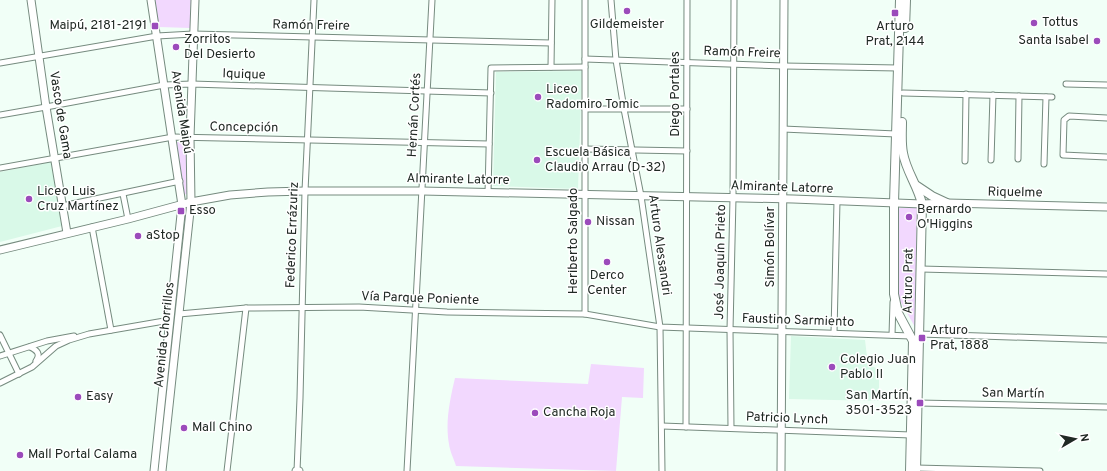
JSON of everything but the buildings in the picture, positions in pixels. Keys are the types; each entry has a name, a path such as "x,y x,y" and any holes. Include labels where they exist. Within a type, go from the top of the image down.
{"main road":[{"name":"Vasco de Gama","path":"31,0 46,107 67,233"},
{"name":"Avenida Maipú","path":"151,0 180,182 182,205"},
{"name":"Avenida Maipú","path":"191,202 190,137 195,0"},
{"name":"Simón Bolívar","path":"781,471 784,0"},
{"name":"Arturo Prat","path":"900,0 894,203 894,294 898,312 915,335 918,403 914,470"},
{"name":"Arturo Prat","path":"906,0 902,145 903,154 922,204 921,269 914,344 911,435 914,470"},
{"path":"916,186 947,203"},
{"name":"Almirante Latorre","path":"0,250 191,202 243,194 305,191 422,191 783,199 922,204"},
{"name":"Avenida Chorrillos","path":"154,471 179,314 191,202"},
{"name":"Riquelme","path":"922,204 947,203 1107,207"},
{"name":"Avenida Chorrillos","path":"162,471 170,320 182,205"}],"street":[{"name":"Federico Errázuriz","path":"297,471 305,191 314,0"},
{"name":"Hernán Cortés","path":"407,471 432,0"},
{"path":"550,67 552,0"},
{"name":"Heriberto Salgado","path":"585,0 585,314"},
{"name":"Arturo Alessandri","path":"611,0 616,60 641,196 660,328 662,471"},
{"name":"Diego Portales","path":"686,427 687,0"},
{"name":"José Joaquín Prieto","path":"731,428 730,330 733,198 734,0"},
{"name":"Ramón Freire","path":"0,63 157,36 193,34 551,43"},
{"name":"Ramón Freire","path":"585,59 784,66 898,68"},
{"path":"488,193 491,68 585,67"},
{"name":"Iquique","path":"0,115 164,85 192,84 491,93"},
{"path":"1066,84 1107,85"},
{"path":"903,93 1049,97 1044,164"},
{"path":"965,161 966,94"},
{"path":"991,160 993,95"},
{"path":"1018,159 1019,96"},
{"path":"585,109 687,108"},
{"path":"1107,118 1069,116 1064,120 1063,155 1107,157"},
{"path":"783,129 896,134"},
{"name":"Concepción","path":"0,168 173,137 489,144"},
{"path":"585,149 687,152"},
{"path":"62,206 180,182"},
{"path":"122,194 128,218"},
{"path":"834,333 837,201"},
{"path":"92,227 111,330"},
{"path":"921,269 1107,274"},
{"name":"Arturo Prat","path":"892,335 894,294"},
{"name":"Vía Parque Poniente","path":"179,314 246,308 359,307 415,310 585,314 660,328"},
{"path":"227,471 246,308"},
{"path":"0,356 61,338 170,320"},
{"name":"Faustino Sarmiento","path":"660,328 1107,340"},
{"path":"0,383 34,366 56,346 89,334"},
{"path":"0,335 19,374"},
{"path":"29,347 36,350 39,354 34,366"},
{"name":"San Martín","path":"918,403 1107,407"},
{"name":"Patricio Lynch","path":"662,426 911,435"},
{"path":"914,470 1040,471"}],"shaded area":[{"path":"154,0 191,0 190,28 159,27"},
{"path":"582,71 578,189 493,186 496,72"},
{"path":"175,142 188,142 187,194 183,195"},
{"name":"Liceo Luis Cruz Martínez","path":"51,162 62,226 0,242 0,172"},
{"path":"898,208 917,208 915,327 898,297"},
{"name":"Colegio Juan Pablo II","path":"791,336 865,340 868,365 879,369 879,401 789,399"},
{"name":"Cancha Roja","path":"591,364 644,368 643,398 622,397 616,471 456,466 448,436 448,419 455,378 588,384"}],"place":[{"name":"Gildemeister","path":"627,11"},
{"name":"Arturo Prat, 2144","path":"895,13"},
{"name":"Tottus","path":"1034,23"},
{"name":"Maipú, 2181-2191","path":"155,26"},
{"name":"Santa Isabel","path":"1097,41"},
{"name":"Zorritos Del Desierto","path":"176,47"},
{"name":"Liceo Radomiro Tomic","path":"538,97"},
{"name":"Escuela Básica Claudio Arrau (D-32)","path":"537,160"},
{"name":"Liceo Luis Cruz Martínez","path":"29,199"},
{"name":"Esso","path":"181,211"},
{"name":"Bernardo O'Higgins","path":"909,217"},
{"name":"Nissan","path":"588,222"},
{"name":"aStop","path":"138,236"},
{"name":"Derco Center","path":"607,262"},
{"name":"Arturo Prat, 1888","path":"922,338"},
{"name":"Colegio Juan Pablo II","path":"832,367"},
{"name":"Easy","path":"78,397"},
{"name":"San Martín, 3501-3523","path":"920,403"},
{"name":"Cancha Roja","path":"535,413"},
{"name":"Mall Chino","path":"184,428"},
{"name":"Mall Portal Calama","path":"20,455"}]}
